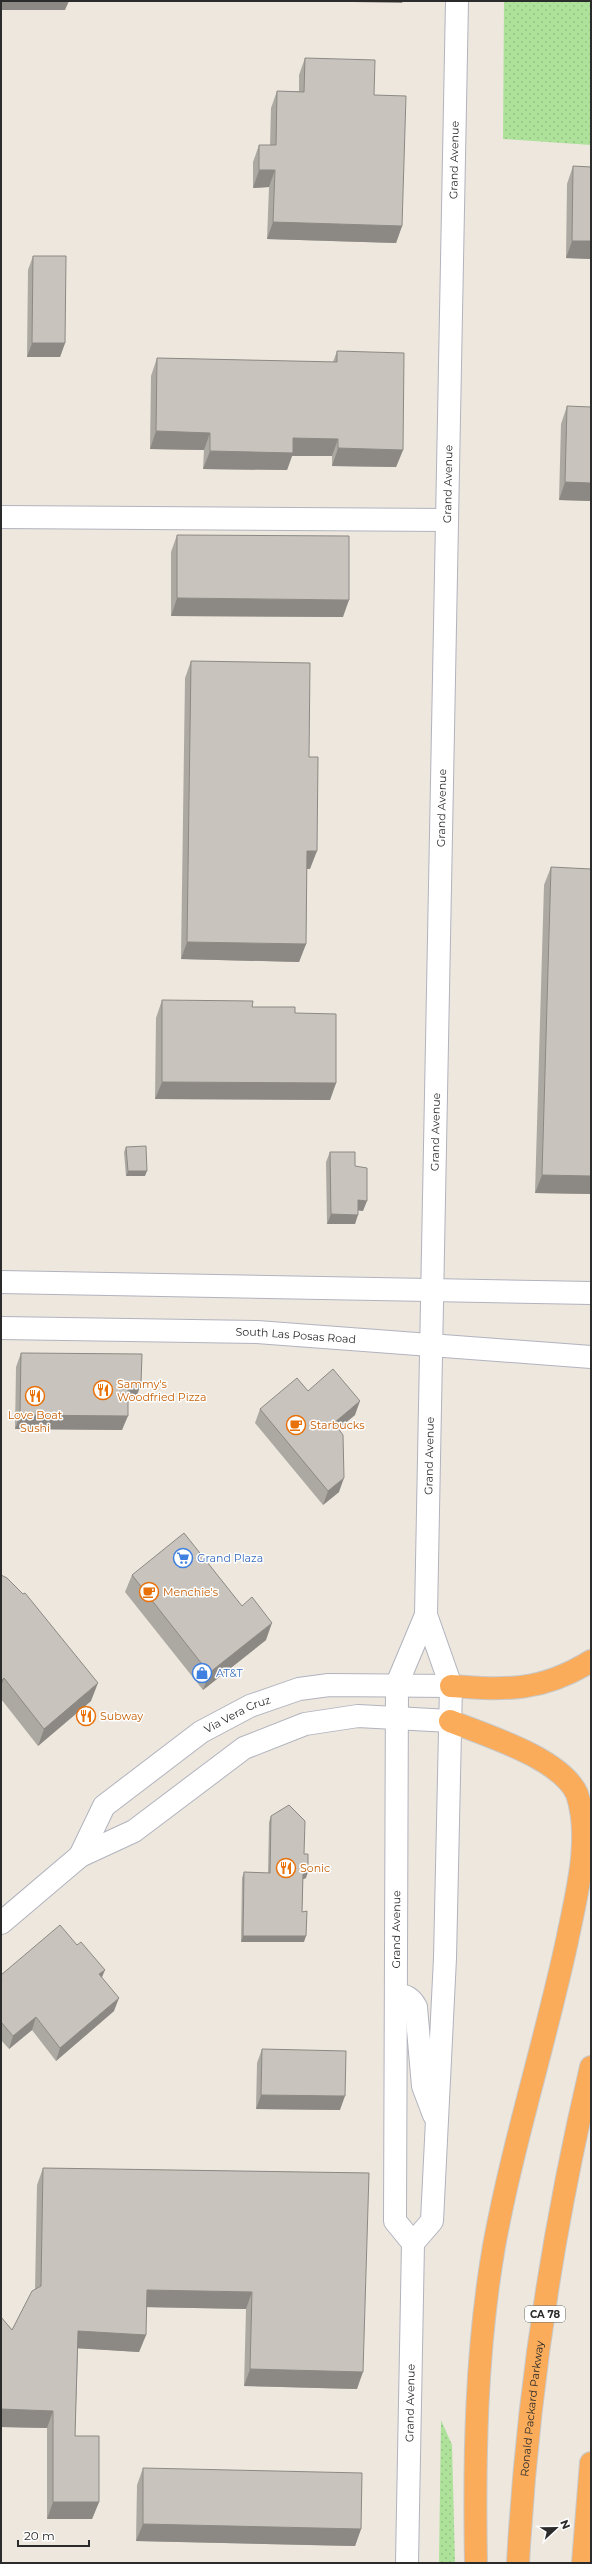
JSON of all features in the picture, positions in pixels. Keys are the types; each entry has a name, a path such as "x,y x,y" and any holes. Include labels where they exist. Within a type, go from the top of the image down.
{"highway":[{"path":"451,1686 486,1688 533,1687 572,1673 591,1662"},
{"path":"450,1722 495,1739 558,1770 577,1793 585,1824 584,1859 561,1968 494,2246 485,2316 477,2406 475,2501 476,2563"},
{"name":"Ronald Packard Parkway","path":"518,2563 535,2380 557,2231 591,2067"},
{"path":"583,2563 591,2462"}],"main road":[{"name":"Grand Avenue","path":"407,2563 413,2243 432,2221 445,1958 451,1686 426,1615 433,1345 446,520 457,1"},
{"path":"1,517 446,520"},
{"path":"1,1282 591,1292"},
{"name":"South Las Posas Road","path":"1,1328 257,1332 591,1357"},
{"name":"Grand Avenue","path":"413,2243 395,2221 397,1684 426,1615"},
{"name":"Via Vera Cruz","path":"80,1856 104,1806 200,1732 250,1706 300,1689 329,1685 397,1684 451,1686"},
{"name":"Via Vera Cruz","path":"1,1923 80,1856 134,1831 244,1748 305,1724 358,1716 397,1717 450,1722"},
{"path":"396,1995 404,1995 411,1999 416,2007 423,2086 437,2123"}],"green space":[{"path":"504,1 591,1 591,145 503,139"},
{"path":"441,2420 452,2445 455,2563 439,2563"}],"building":[{"path":"305,58 375,60 374,95 406,96 402,226 273,222 275,170 259,170 259,145 276,145 277,91 304,92"},
{"path":"573,166 591,167 591,241 572,241"},
{"path":"33,256 66,256 65,343 32,343"},
{"path":"337,351 404,353 403,450 338,448 338,439 293,438 293,453 210,451 210,433 156,431 157,358 337,362"},
{"path":"567,406 591,407 591,483 565,482"},
{"path":"177,535 349,536 349,600 177,598"},
{"path":"191,661 310,663 309,757 318,757 317,851 307,851 306,944 187,942"},
{"path":"551,867 591,869 591,1176 542,1175"},
{"path":"162,1000 253,1001 252,1007 295,1007 295,1013 336,1014 336,1083 162,1082"},
{"path":"146,1146 147,1171 128,1171 126,1147"},
{"path":"330,1152 355,1152 355,1166 367,1168 367,1201 358,1200 358,1215 331,1214"},
{"path":"21,1353 142,1354 141,1384 128,1383 128,1416 20,1415"},
{"path":"333,1369 360,1401 334,1423 343,1435 344,1478 328,1491 260,1409 297,1378 308,1391"},
{"path":"184,1533 242,1606 252,1597 272,1623 209,1673 132,1575"},
{"path":"1,1575 7,1578 23,1594 25,1593 98,1683 44,1729 4,1678 1,1681"},
{"path":"289,1805 305,1821 304,1854 308,1854 308,1872 303,1874 302,1912 307,1911 306,1936 243,1936 244,1872 270,1873 271,1816"},
{"path":"60,1925 77,1945 81,1942 105,1970 99,1974 119,1998 60,2048 36,2017 13,2036 1,2022 1,1975"},
{"path":"262,2049 346,2051 345,2096 261,2095"},
{"path":"43,2168 369,2173 363,2372 250,2369 252,2292 147,2290 146,2335 78,2331 75,2436 99,2436 99,2502 53,2502 53,2411 1,2409 1,2317 12,2330 32,2291 41,2286"},
{"path":"143,2468 362,2473 361,2529 143,2524"}],"place":[{"name":"Sammy's Woodfried Pizza","path":"103,1390"},
{"name":"Love Boat Sushi","path":"35,1396"},
{"name":"Starbucks","path":"296,1425"},
{"name":"Grand Plaza","path":"183,1558"},
{"name":"Menchie's","path":"149,1592"},
{"name":"AT&T","path":"202,1673"},
{"name":"Subway","path":"86,1716"},
{"name":"Sonic","path":"286,1868"}]}
